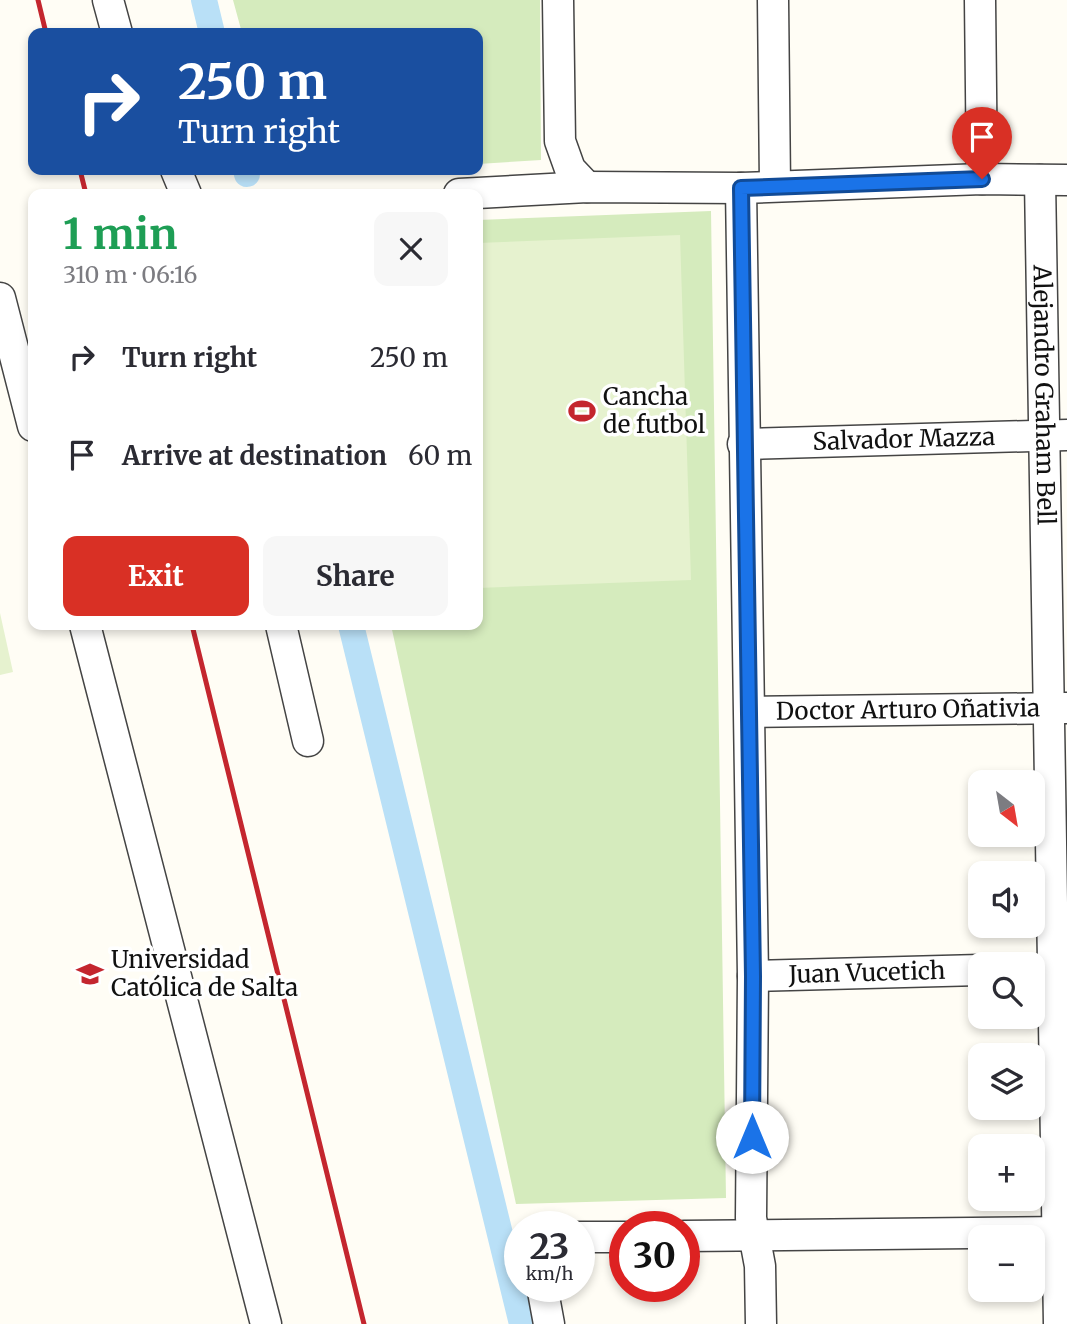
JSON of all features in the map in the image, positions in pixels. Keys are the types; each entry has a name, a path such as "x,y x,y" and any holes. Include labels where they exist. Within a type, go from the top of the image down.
{"street":[{"path":"108,0 116,28"},
{"path":"558,0 560,141 570,169 587,187"},
{"path":"773,0 775,185"},
{"path":"980,0 982,179"},
{"path":"483,193 587,187 741,188 982,179 1053,180"},
{"name":"Alejandro Graham Bell","path":"1053,180 1059,708 1051,969 1063,1232 1059,1324"},
{"path":"741,188 753,976 751,1218 760,1266 761,1324"},
{"path":"0,298 28,407"},
{"name":"Salvador Mazza","path":"743,444 1056,435"},
{"path":"86,630 266,1324"},
{"path":"282,630 308,741"},
{"name":"Doctor Arturo Oñativia","path":"750,712 1059,708"},
{"name":"Juan Vucetich","path":"753,976 968,971"},
{"path":"700,1236 1063,1232"},
{"path":"545,1302 549,1324"}],"green space":[{"path":"233,0 540,0 541,160 483,164 483,28 241,28"},
{"path":"711,211 726,1198 516,1204 392,630 483,630 483,220"},
{"name":"Cancha de futbol","path":"680,235 691,580 483,588 483,243"},
{"path":"0,613 13,672 0,675"}],"waterway":[{"path":"204,0 211,28"},
{"path":"352,630 522,1324"}],"railway":[{"path":"38,0 45,28"},
{"path":"81,175 85,189"},
{"path":"193,630 364,1324"}],"place":[{"name":"Cancha de futbol","path":"582,411"},
{"name":"Universidad Católica de Salta","path":"90,974"}],"route":[{"path":"752,1137 750,712 743,444 741,188 982,179"}]}
